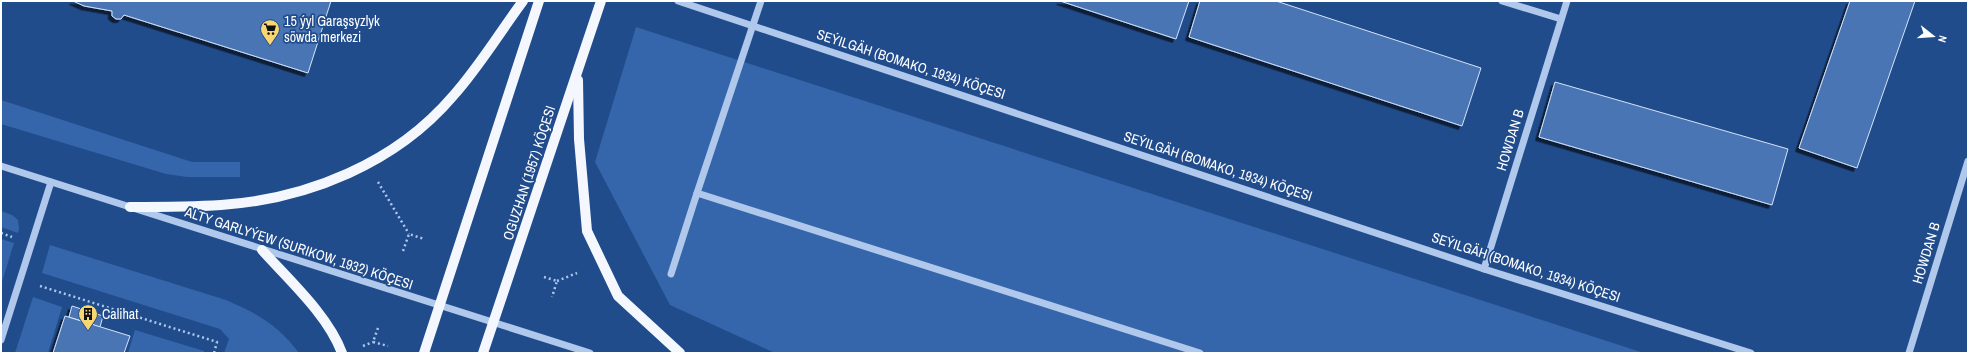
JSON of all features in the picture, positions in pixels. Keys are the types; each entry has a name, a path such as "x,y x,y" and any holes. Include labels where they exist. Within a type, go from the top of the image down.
{"main road":[{"path":"130,207 221,205 258,201 302,192 349,174 387,152 419,130 448,102 523,1"},
{"path":"424,353 539,1"},
{"name":"OGUZHAN (1957) KÖÇESI","path":"483,353 494,324 601,1"},
{"path":"578,71 579,139 587,231 618,296 680,353"},
{"path":"262,250 313,306 339,345 342,353"}],"street":[{"name":"SEÝILGÄH (BOMAKO, 1934) KÖÇESI","path":"678,1 1484,268 1752,353"},
{"path":"671,274 761,1"},
{"path":"1502,1 1561,19"},
{"name":"HOWDAN B","path":"1484,268 1566,1"},
{"name":"HOWDAN B","path":"1909,353 1968,161"},
{"name":"ALTY GARLYÝEW (SURIKOW, 1932) KÖÇESI","path":"1,166 440,307 590,353"},
{"path":"1,340 51,182"},
{"path":"697,193 1200,353"}],"path":[{"path":"377,181 409,234 424,239"},
{"path":"1,234 16,238"},
{"path":"403,251 409,234"},
{"path":"544,278 557,282 577,273"},
{"path":"20,280 217,342 214,353"},
{"path":"552,297 557,282"},
{"path":"373,342 378,328"},
{"path":"358,348 373,342 388,346"}],"shaded area":[{"path":"636,27 1644,353 775,353 670,305 595,162"},
{"path":"1,100 192,162 240,162 240,177 187,177 166,174 1,124"},
{"path":"1,211 12,215 18,220 18,233 1,227"},
{"path":"1,239 14,243 1,285"},
{"path":"50,245 226,300 267,321 291,343 299,353 224,353 229,339 220,329 42,273"},
{"path":"33,297 62,307 48,353 15,353"},
{"path":"135,330 204,351 204,353 128,353"}],"building":[{"name":"15 ýyl Garaşsyzlyk söwda merkezi","path":"73,1 331,1 308,73 124,15 121,19 116,19 112,16 112,11 84,6"},
{"path":"1060,1 1189,1 1176,39"},
{"path":"1200,1 1276,1 1481,68 1462,126 1189,37"},
{"path":"1850,1 1915,1 1857,168 1799,148"},
{"path":"1555,82 1788,149 1772,205 1539,137"},
{"path":"72,306 103,316 100,327 69,317"},
{"name":"Calihat","path":"65,316 130,336 124,353 53,353"}],"place":[{"name":"15 ýyl Garaşsyzlyk söwda merkezi","path":"270,46"},
{"name":"Calihat","path":"88,331"}]}
